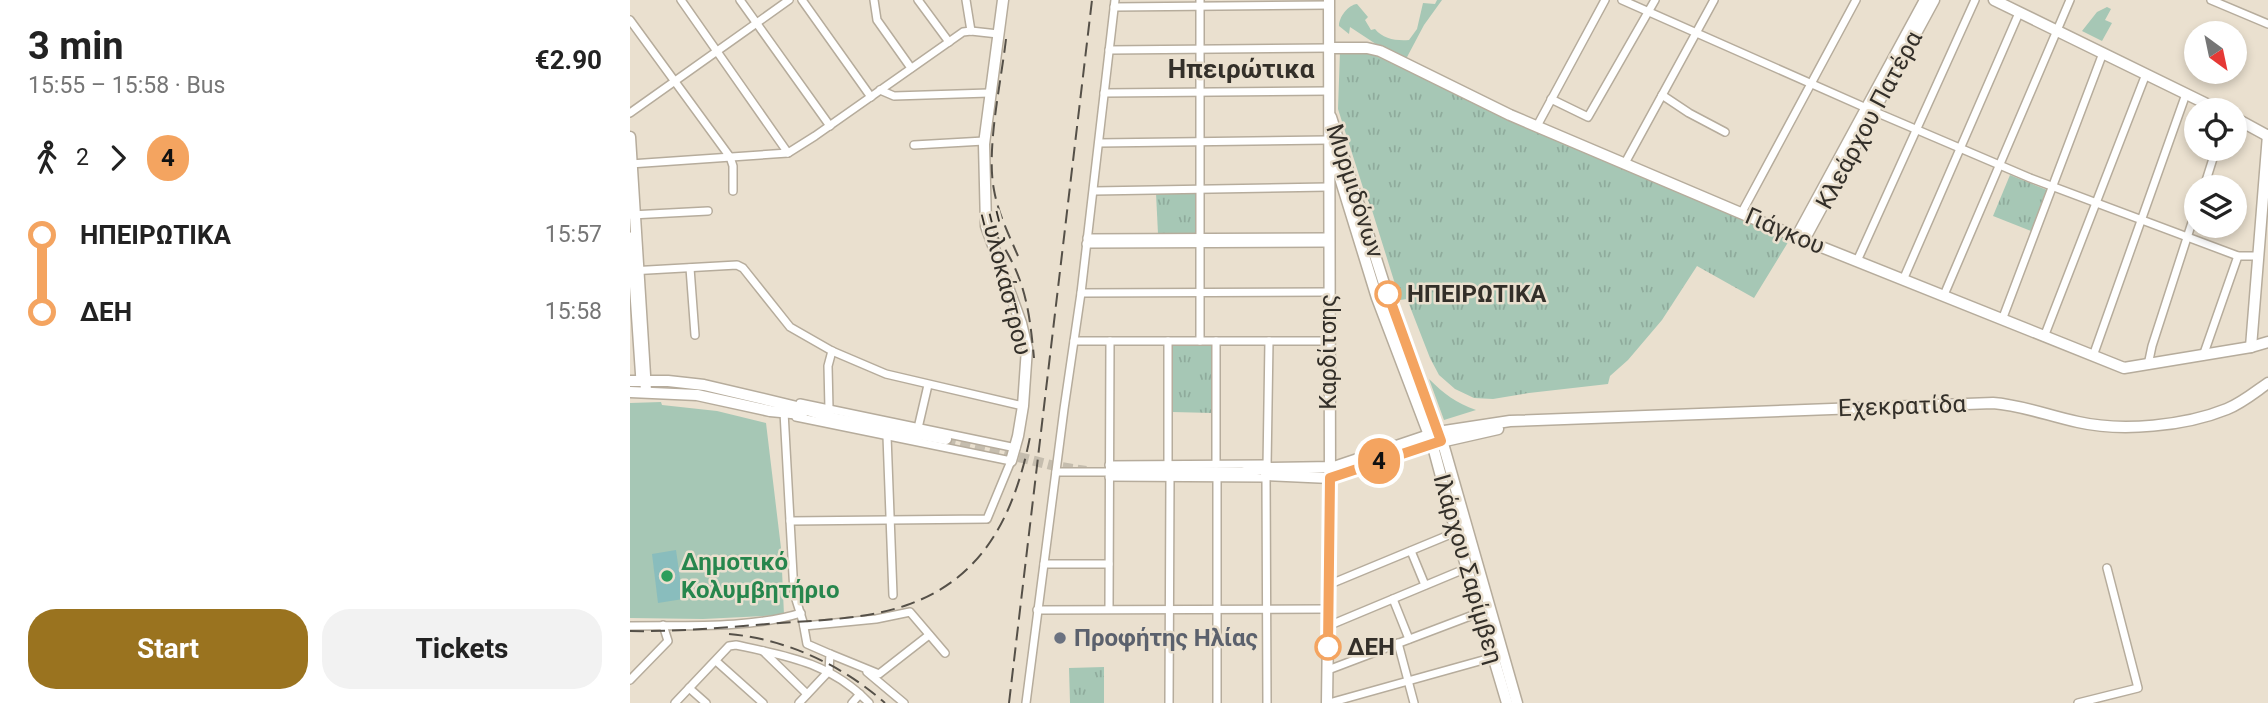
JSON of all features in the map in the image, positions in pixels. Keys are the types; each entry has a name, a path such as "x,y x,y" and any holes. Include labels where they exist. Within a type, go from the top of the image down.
{"street":[{"path":"681,0 785,153"},
{"path":"740,0 830,126"},
{"path":"630,113 789,0"},
{"path":"802,0 871,96"},
{"path":"874,0 877,20 911,68"},
{"path":"918,0 949,42"},
{"path":"966,0 971,31"},
{"name":"Ξυλοκάστρου","path":"891,520 987,519 1016,448 1023,406 1027,348 1021,323 986,226 984,141 1003,0"},
{"path":"1537,126 1605,0"},
{"path":"1622,0 1961,149 2184,237"},
{"path":"1551,99 1588,117 1655,0"},
{"path":"1625,163 1714,0"},
{"path":"1742,212 1856,0"},
{"name":"Κλεάρχου Πατέρα","path":"1800,238 1925,0"},
{"name":"Κλεάρχου Πατέρα","path":"1869,109 1934,0"},
{"path":"1857,261 1975,0"},
{"path":"1994,0 2194,98"},
{"path":"1944,295 2070,0"},
{"path":"2216,1 2268,24"},
{"path":"1026,703 1094,191 1114,4 1329,2"},
{"name":"Καρδίτσης","path":"1328,703 1329,2"},
{"path":"1200,3 1200,341"},
{"path":"1903,279 2019,13"},
{"path":"630,20 730,157 733,166 733,191"},
{"path":"631,164 785,153 796,149 830,126 963,32 998,34"},
{"path":"1109,50 1329,48"},
{"name":"Γιάγκου","path":"1329,48 1367,48 1380,51 1499,110 1800,238 2124,368 2268,342"},
{"path":"2002,320 2103,53"},
{"path":"2044,337 2146,74"},
{"path":"880,90 894,96 989,93"},
{"path":"1104,93 1329,92"},
{"path":"2093,356 2186,94"},
{"path":"1662,95 1725,132"},
{"name":"Μυρμιδόνων","path":"1328,108 1435,438"},
{"path":"2247,124 2268,135 2251,347"},
{"path":"630,137 640,383"},
{"path":"1099,143 1328,139"},
{"name":"Μυρμιδόνων","path":"1328,139 1377,298 1435,438"},
{"path":"914,145 984,141"},
{"path":"1094,191 1328,187"},
{"path":"632,215 708,211"},
{"path":"630,236 634,271"},
{"path":"2148,365 2187,238 2238,256 2257,256"},
{"path":"1087,241 1328,240"},
{"path":"2203,355 2238,256"},
{"path":"634,271 740,266 790,327 832,351 886,373 1023,406"},
{"path":"690,268 695,335"},
{"path":"1081,293 1328,292"},
{"path":"1074,341 1328,341"},
{"path":"1109,609 1110,341"},
{"path":"1168,341 1168,464"},
{"path":"1216,341 1216,464"},
{"path":"1266,703 1269,341"},
{"path":"824,411 832,351"},
{"path":"630,392 640,383 704,385 785,410 887,436 1011,461"},
{"name":"Εχεκρατίδα","path":"1111,471 1329,473 1435,438 1510,421 1680,413 1993,402 2081,423 2142,427 2227,409 2268,383"},
{"path":"918,428 928,385"},
{"path":"785,410 824,411 1016,448"},
{"path":"785,410 796,600 807,643 879,674 929,635"},
{"path":"824,411 946,439"},
{"path":"887,436 893,595"},
{"name":"Ιλάρχου Σαρίμβεη","path":"1435,438 1456,532 1507,703"},
{"name":"Ιλάρχου Σαρίμβεη","path":"1435,438 1517,703"},
{"path":"1056,472 1111,471 1168,464 1216,464 1267,471"},
{"path":"1111,471 1217,478 1267,471"},
{"path":"1169,703 1170,477"},
{"path":"1217,478 1217,703"},
{"path":"790,521 891,520"},
{"path":"1328,585 1456,532"},
{"path":"1411,551 1424,585"},
{"path":"1044,564 1109,564"},
{"path":"1328,626 1467,568"},
{"path":"2078,703 2138,688 2107,568"},
{"path":"1393,599 1409,639"},
{"path":"1037,610 1328,609"},
{"path":"804,626 876,619 910,612 945,653"},
{"path":"1328,670 1480,612"},
{"path":"630,626 727,624 784,618 801,613"},
{"path":"630,679 668,642 663,625"},
{"path":"1398,643 1414,703"},
{"path":"675,703 729,646 736,645 807,661 829,671 869,703"},
{"path":"763,651 807,694"},
{"path":"799,703 829,671 830,654"},
{"path":"1328,703 1494,657"},
{"path":"716,661 763,703"},
{"path":"862,668 904,703"},
{"path":"689,688 706,703"},
{"path":"852,703 860,694"}],"green space":[{"path":"1437,0 1442,0 1424,25 1406,59 1388,52 1350,27 1349,34 1339,26 1345,12 1357,4 1368,17 1365,20 1371,30 1375,29 1390,39 1409,40 1417,29 1423,3 1435,4"},
{"path":"2107,7 2111,9 2105,20 2112,23 2102,41 2082,31 2097,12"},
{"path":"1360,50 1497,114 1790,239 1754,298 1697,266 1662,320 1628,360 1610,376 1608,384 1493,399 1474,398 1455,389 1439,375 1407,299 1400,300 1365,194 1338,109 1340,51"},
{"path":"2010,175 2047,190 2031,231 1993,216"},
{"path":"1197,192 1197,234 1158,234 1156,193"},
{"path":"1173,344 1214,344 1213,413 1172,412"},
{"path":"1429,379 1451,398 1476,410 1444,420"},
{"path":"661,402 662,405 717,411 766,423 781,548 784,615 703,619 630,618 630,403"},
{"path":"1104,667 1104,703 1070,703 1069,668"}],"water":[{"name":"Δημοτικό Κολυμβητήριο","path":"676,550 683,599 658,603 652,554"}],"tunnel":[{"path":"946,439 1086,471"}],"railway":[{"path":"1009,703 1092,0"},
{"path":"1006,39 995,116 992,174 998,207 1018,256"},
{"path":"994,232 1013,263 1024,292 1034,358"},
{"path":"630,631 705,629 844,618 892,610 934,593 957,578 976,560 992,539 1015,491 1030,437"},
{"path":"729,634 771,642 812,656 850,677 885,703"}],"bus line":[{"name":"4","path":"1328,647 1330,478 1441,441 1388,294"}],"place":[{"name":"ΗΠΕΙΡΩΤΙΚΑ","path":"1388,294"},
{"name":"Δημοτικό Κολυμβητήριο","path":"667,576"},
{"name":"Προφήτης Ηλίας","path":"1060,638"},
{"name":"ΔΕΗ","path":"1328,647"}],"district":[{"name":"Ηπειρώτικα","path":"1241,69"}]}
